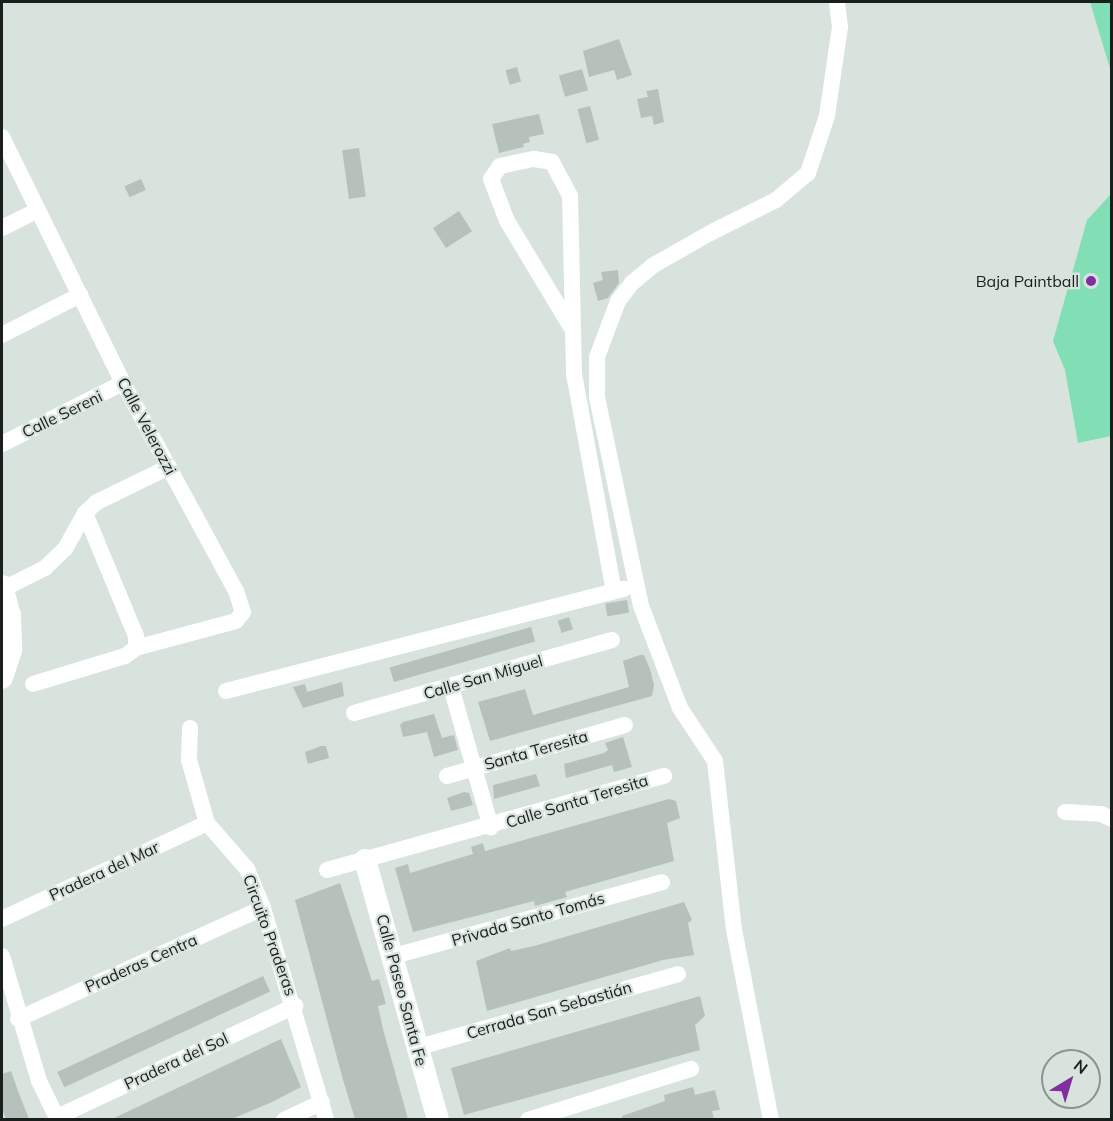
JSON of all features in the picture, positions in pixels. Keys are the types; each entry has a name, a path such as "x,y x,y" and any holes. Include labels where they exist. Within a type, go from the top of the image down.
{"street":[{"path":"771,1119 734,930 715,761 680,708 636,585 597,397 597,357 605,329 625,292 652,266 776,200 807,173 827,116 840,27 837,2"},
{"name":"Calle Velerozzi","path":"2,137 123,383 236,591 243,612 236,621 136,648"},
{"path":"571,327 507,221 491,179 500,166 544,159 552,162 562,176 573,220 575,292 571,327 574,374 614,591"},
{"path":"2,228 38,210"},
{"path":"2,335 80,295"},
{"name":"Calle Sereni","path":"2,444 123,383"},
{"path":"2,678 11,650 10,615 2,588 45,568 65,549 85,513 97,502 169,467"},
{"path":"33,684 125,656 136,648 136,636 85,513"},
{"path":"226,691 636,585"},
{"name":"Calle San Miguel","path":"354,713 612,640"},
{"name":"Calle Santa Teresita","path":"451,687 491,827"},
{"name":"Santa Teresita","path":"447,776 626,725"},
{"name":"Circuito Praderas","path":"190,728 189,760 207,823 247,869 263,908 295,1006 326,1119"},
{"name":"Calle Santa Teresita","path":"327,870 491,827 664,776"},
{"path":"1065,812 1101,814 1112,819"},
{"name":"Pradera del Mar","path":"2,919 207,823"},
{"name":"Calle Paseo Santa Fe","path":"365,860 394,956 438,1119"},
{"name":"Privada Santo Tomás","path":"394,956 662,882"},
{"name":"Praderas Centra","path":"18,1019 263,908"},
{"path":"2,956 18,1019 39,1082 57,1118"},
{"name":"Cerrada San Sebastián","path":"418,1047 678,974"},
{"name":"Pradera del Sol","path":"57,1118 295,1006"},
{"path":"528,1119 692,1069"},
{"path":"284,1119 322,1102"}],"green space":[{"path":"1090,2 1111,2 1111,72"},
{"name":"Baja Paintball","path":"1111,194 1111,436 1078,443 1065,370 1053,341 1087,220"}],"building":[{"path":"619,39 632,75 617,80 614,70 589,77 583,51"},
{"path":"517,67 521,81 510,85 505,70"},
{"path":"582,69 588,90 565,97 559,76"},
{"path":"658,89 664,122 654,125 652,116 641,118 637,99 648,97 646,91"},
{"path":"590,106 599,140 587,143 577,109"},
{"path":"539,114 544,134 529,137 530,142 523,144 524,147 499,153 492,124"},
{"path":"359,148 366,197 349,199 342,150"},
{"path":"141,179 146,190 129,197 125,186"},
{"path":"459,211 472,231 446,248 433,228"},
{"path":"618,270 619,283 608,298 598,301 593,283 603,280 601,272"},
{"path":"627,600 629,613 607,616 605,603"},
{"path":"569,617 573,629 562,633 558,621"},
{"path":"531,627 535,641 394,682 390,668"},
{"path":"644,655 650,669 654,685 652,696 490,741 478,702 525,689 533,715 629,687 623,661"},
{"path":"342,682 344,696 303,708 293,687 305,684 307,692"},
{"path":"434,714 442,738 454,735 458,750 434,757 427,732 403,737 400,725 403,722"},
{"path":"623,737 632,767 614,772 612,765 566,778 564,764 604,753 608,750 605,743"},
{"path":"326,746 329,758 308,764 305,752"},
{"path":"536,774 540,786 494,799 493,785"},
{"path":"464,792 469,793 473,805 451,811 447,798"},
{"path":"669,799 676,801 680,818 667,823 674,861 565,892 567,897 535,906 534,901 413,932 395,868 408,864 410,873 473,854 471,847 483,843 485,851"},
{"path":"340,883 372,981 379,979 386,1004 378,1006 408,1119 355,1119 343,1080 295,900"},
{"path":"684,902 692,920 688,923 694,955 663,960 487,1011 476,961 510,948 511,951 534,946"},
{"path":"263,976 270,991 64,1087 57,1072"},
{"path":"700,996 705,1016 695,1025 700,1050 464,1115 451,1068"},
{"path":"281,1039 301,1087 272,1102 232,1119 112,1119"},
{"path":"11,1071 29,1119 6,1119 2,1109 2,1074"},
{"path":"693,1087 695,1095 715,1090 720,1110 712,1111 714,1119 622,1119 622,1116 665,1101 664,1095"}],"place":[{"name":"Baja Paintball","path":"1091,281"}]}
